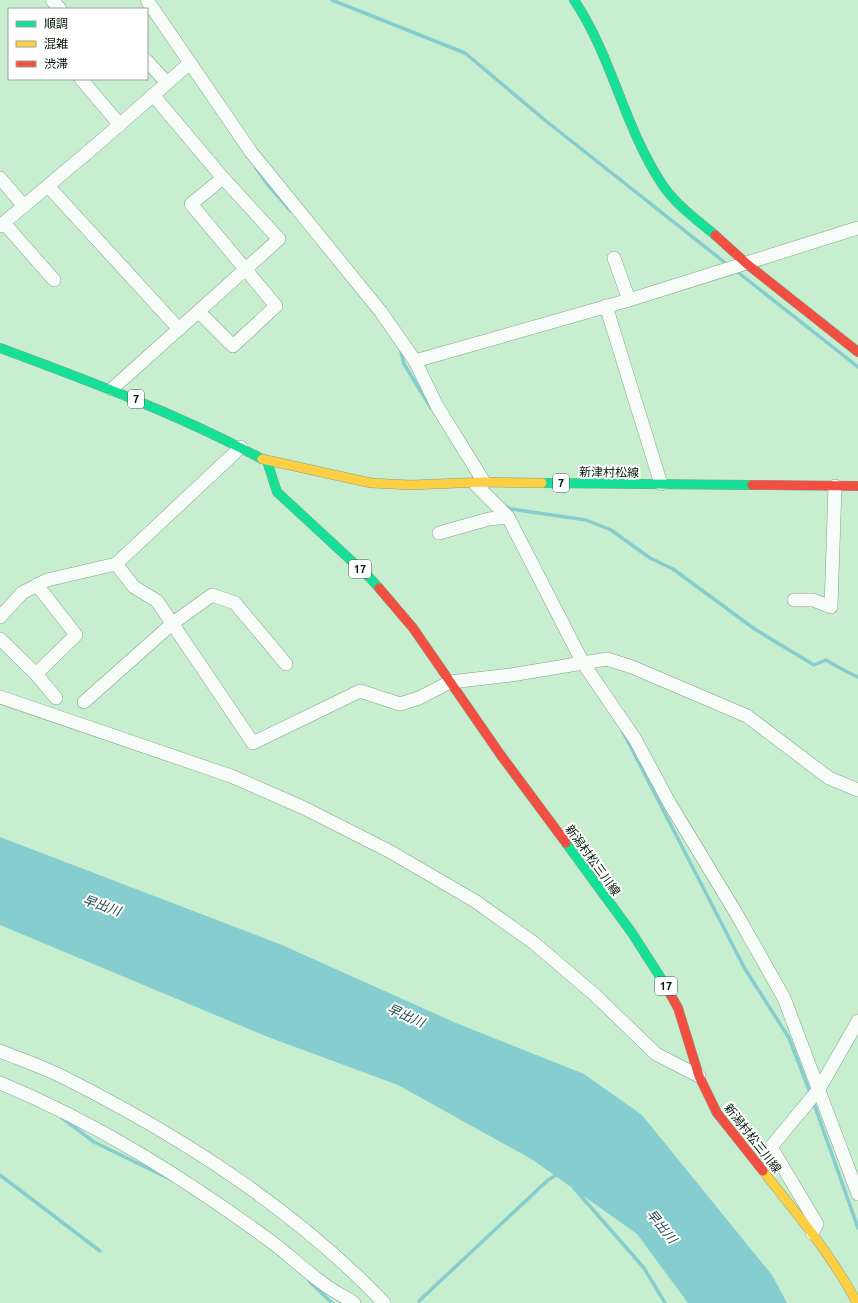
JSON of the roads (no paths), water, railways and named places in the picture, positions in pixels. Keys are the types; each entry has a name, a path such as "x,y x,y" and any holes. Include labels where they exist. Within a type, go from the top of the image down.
{"main road":[{"path":"574,0 589,22 626,114 647,160 663,186 684,208 747,264 858,352"},
{"name":"7","path":"0,348 112,389 241,447 267,461"},
{"name":"新津村松線","path":"267,461 371,483 858,486"},
{"name":"新潟村松三川線","path":"267,461 277,492 368,578 413,628 500,754 632,934 662,978 678,1008 699,1076 717,1113 812,1233 845,1280 857,1303"}],"street":[{"path":"52,0 59,8"},
{"path":"147,0 251,152 381,312 415,360 437,406 479,483 508,517 583,663 635,739 670,804 784,998 858,1193"},
{"path":"148,61 167,83"},
{"path":"54,280 2,225 120,125 190,63"},
{"path":"82,80 120,125"},
{"path":"112,389 279,239 224,178 154,95"},
{"path":"0,178 24,206"},
{"path":"199,312 233,346 276,306 191,204 224,178"},
{"path":"48,186 179,329"},
{"path":"415,360 629,300 858,228"},
{"path":"614,258 629,300"},
{"path":"606,306 661,484"},
{"path":"0,617 22,593 47,580 116,564 241,447"},
{"path":"794,600 813,600 831,607 836,486"},
{"path":"439,533 489,519 508,517"},
{"path":"116,564 134,587 157,601 253,743 360,691 400,704 419,698 450,682 511,675 607,659 632,667 746,716 829,778 858,790"},
{"path":"36,674 76,634 37,585"},
{"path":"84,702 173,623 212,595 235,603 286,664"},
{"path":"0,639 36,674 56,698"},
{"path":"0,697 231,776 304,808 389,851 475,901 534,944 595,995 656,1054 699,1076"},
{"path":"812,1233 817,1224 771,1147 819,1089 858,1021"},
{"path":"0,1051 66,1079 177,1139 270,1203 324,1244 384,1303"},
{"path":"0,1083 70,1114 179,1177 270,1241 321,1282 354,1303"}],"water":[{"name":"早出川","path":"0,837 282,945 456,1023 584,1074 642,1115 772,1275 787,1303 688,1303 637,1234 533,1160 398,1085 268,1037 0,925"}],"waterway":[{"path":"332,0 465,53 546,121 728,265"},
{"path":"256,168 268,185 291,211"},
{"path":"735,270 858,367"},
{"path":"401,351 404,364 431,408"},
{"path":"505,506 511,509 586,520 611,530 650,558 673,569 756,630 814,665 826,660 858,677"},
{"path":"623,732 745,969 789,1038 811,1095"},
{"path":"813,1101 858,1228"},
{"path":"61,1117 94,1142 172,1180"},
{"path":"419,1301 548,1180 558,1174"},
{"path":"0,1175 100,1251"},
{"path":"574,1188 644,1268 665,1303"},
{"path":"309,1281 332,1303"}]}
